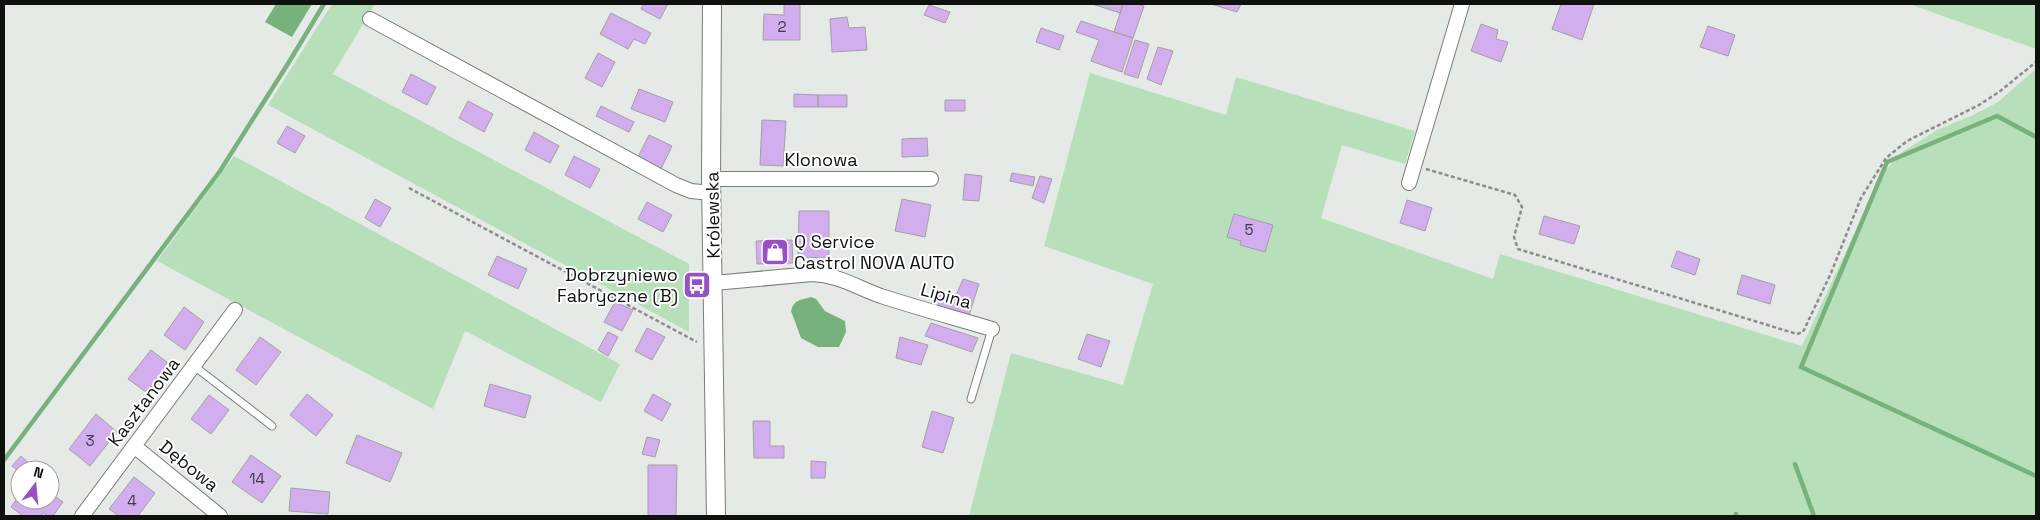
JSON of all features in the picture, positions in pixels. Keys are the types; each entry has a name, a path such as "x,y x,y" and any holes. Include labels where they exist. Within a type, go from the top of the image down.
{"street":[{"name":"Królewska","path":"712,4 716,516"},
{"path":"1409,183 1462,4"},
{"name":"Klonowa","path":"370,19 691,192 712,186 931,179"},
{"name":"Lipina","path":"714,282 812,274 826,275 836,277 866,291 992,329"},
{"name":"Kasztanowa","path":"82,516 236,310"},
{"name":"Dębowa","path":"134,446 220,516"}],"lane":[{"path":"971,399 992,329"},
{"path":"194,366 272,426"}],"path":[{"path":"1414,165 1515,195 1522,208 1514,237 1518,249 1797,334 1803,332 1861,198 1886,158 1907,141 1986,100 2036,62"},
{"path":"409,188 698,342 714,346"}],"shaded area":[{"path":"276,4 312,4 292,37 265,22"},
{"path":"332,4 375,4 333,74 689,264 689,332 268,105"},
{"path":"1909,4 2036,4 2036,49"},
{"path":"2036,69 2036,516 969,516 1011,353 1123,385 1153,284 1044,246 1090,73 1226,115 1236,77 1415,131 1405,164 1342,145 1321,218 1493,279 1500,254 1802,346 1882,174 1902,152 1937,130 1998,102"},
{"path":"234,156 620,364 601,402 465,331 433,409 157,261"},
{"path":"811,297 816,299 825,311 845,321 846,332 839,347 818,347 801,338 791,311 796,302"}],"building":[{"path":"643,4 668,4 660,19 641,9"},
{"path":"784,4 800,4 800,40 763,40 764,14 784,15"},
{"path":"1092,4 1123,4 1120,13"},
{"path":"1123,4 1144,6 1133,38 1114,32"},
{"path":"1211,4 1241,4 1237,12"},
{"path":"1561,4 1594,4 1582,40 1552,29"},
{"path":"929,5 950,12 945,23 924,15"},
{"path":"611,13 651,33 645,44 634,39 628,49 600,34"},
{"path":"847,17 849,28 865,27 867,50 832,52 830,19"},
{"path":"1081,21 1133,38 1122,72 1091,61 1099,40 1076,32"},
{"path":"1481,24 1498,30 1496,39 1508,42 1501,62 1471,51"},
{"path":"1708,26 1735,35 1728,56 1700,47"},
{"path":"1041,28 1064,36 1059,50 1036,42"},
{"path":"1135,40 1149,44 1138,78 1124,74"},
{"path":"1158,47 1173,51 1161,85 1147,79"},
{"path":"598,53 615,62 602,87 585,78"},
{"path":"411,74 436,87 427,105 402,92"},
{"path":"639,89 673,102 665,122 631,109"},
{"path":"794,94 818,95 818,107 794,107"},
{"path":"818,95 847,95 847,107 818,107"},
{"path":"945,100 965,100 965,111 945,111"},
{"path":"468,101 493,114 484,132 459,118"},
{"path":"601,106 634,122 629,132 596,116"},
{"path":"762,120 786,121 783,166 760,165"},
{"path":"287,126 305,136 295,153 277,143"},
{"path":"534,132 559,146 550,163 525,150"},
{"path":"649,135 672,146 661,169 638,157"},
{"path":"927,138 928,156 902,157 902,139"},
{"path":"574,156 600,169 590,188 565,175"},
{"path":"1012,173 1035,177 1033,186 1010,181"},
{"path":"965,174 982,176 979,201 963,200"},
{"path":"1040,176 1052,179 1044,203 1032,198"},
{"path":"375,199 391,208 380,227 365,218"},
{"path":"902,199 931,205 925,237 895,231"},
{"path":"1407,200 1432,208 1425,231 1400,223"},
{"path":"647,202 672,215 663,232 638,219"},
{"path":"799,211 829,211 829,258 798,257"},
{"path":"1234,214 1273,225 1265,252 1240,245 1241,241 1227,237"},
{"path":"1544,216 1580,226 1574,244 1539,234"},
{"name":"Q Service Castrol NOVA AUTO","path":"792,240 793,263 757,264 756,241"},
{"path":"1677,251 1700,259 1695,275 1671,267"},
{"path":"497,256 527,269 518,289 488,275"},
{"path":"1742,275 1775,285 1770,304 1737,294"},
{"path":"963,279 979,284 969,315 938,305 940,294 955,298"},
{"path":"615,302 633,310 622,331 604,322"},
{"path":"184,307 204,322 185,350 164,335"},
{"path":"931,323 978,338 972,352 925,336"},
{"path":"647,328 665,337 652,360 635,351"},
{"path":"608,332 618,337 608,356 598,350"},
{"path":"1087,334 1110,341 1101,367 1078,359"},
{"path":"260,337 281,352 256,385 236,370"},
{"path":"900,337 928,345 921,365 896,358"},
{"path":"151,350 172,366 150,395 128,379"},
{"path":"490,384 531,396 525,418 484,406"},
{"path":"307,394 333,415 316,436 290,415"},
{"path":"653,394 671,404 662,421 644,411"},
{"path":"209,395 229,410 211,434 191,419"},
{"path":"932,411 954,418 943,453 922,447"},
{"path":"96,414 117,432 90,466 69,449"},
{"path":"753,421 770,421 770,446 784,446 784,458 754,458"},
{"path":"357,435 402,453 390,482 346,463"},
{"path":"647,437 660,440 655,457 642,454"},
{"path":"251,455 281,476 262,503 232,482"},
{"path":"21,456 25,460 17,460"},
{"path":"811,461 826,462 825,478 811,478"},
{"path":"648,465 677,465 676,516 648,516"},
{"path":"134,477 155,493 138,516 119,516 109,509"},
{"path":"291,488 330,492 328,514 289,511"},
{"path":"15,510 57,510 53,516 43,513 41,516 23,516"}],"waterway":[{"path":"4,460 220,171 324,4"},
{"path":"2036,137 1997,116 1887,162 1801,367 2036,476"},
{"path":"1795,464 1814,516"}],"place":[{"name":"Q Service Castrol NOVA AUTO","path":"775,252"},
{"name":"Dobrzyniewo Fabryczne (B)","path":"697,285"}]}
